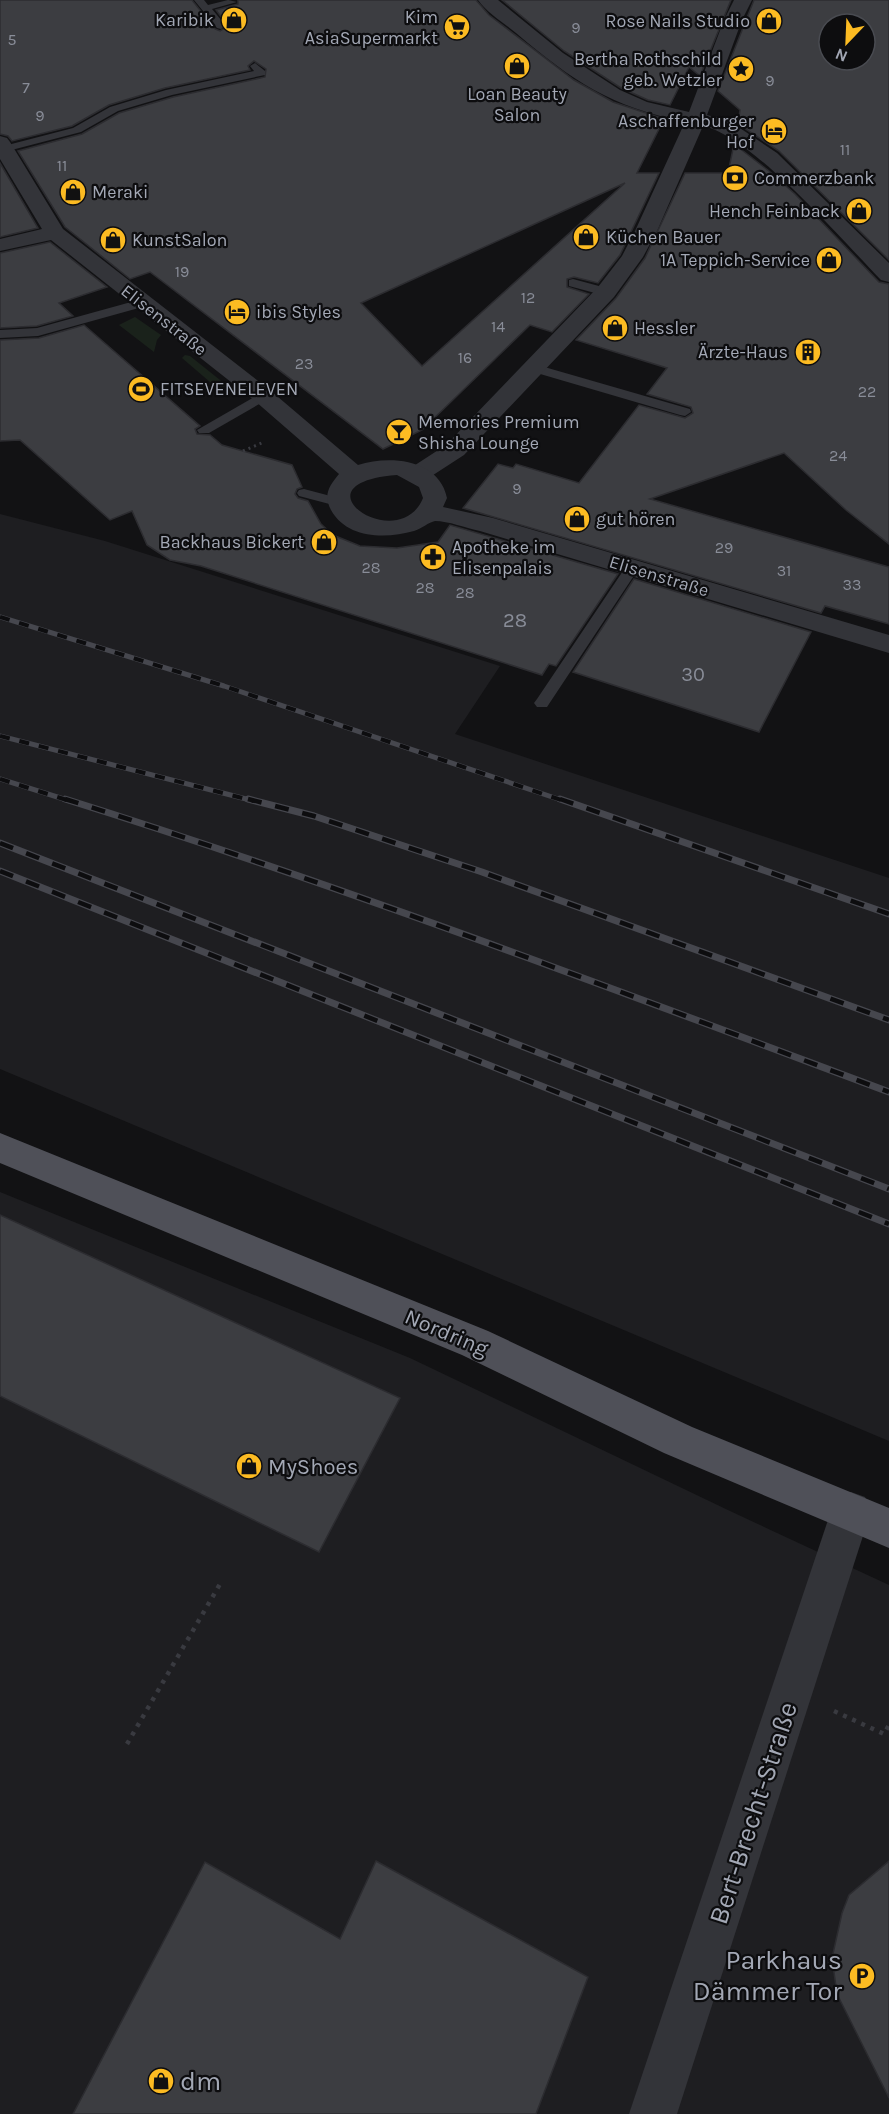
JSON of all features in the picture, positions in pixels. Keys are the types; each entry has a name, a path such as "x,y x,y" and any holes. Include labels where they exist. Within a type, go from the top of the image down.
{"main road":[{"name":"Nordring","path":"0,1148 475,1343 678,1440 889,1528"}],"street":[{"path":"487,0 592,81 630,102 650,109 721,124 770,157 889,275"},
{"path":"418,474 456,450 606,292 632,256 646,231 696,118 733,20 743,0"},
{"name":"Elisenstraße","path":"2,147 55,233 263,396 354,474"},
{"path":"0,244 55,233"},
{"path":"398,467 418,474 431,484 435,498 428,512 412,523 377,527 365,525 346,516 338,502 340,487 354,474 364,470 398,467"},
{"name":"Elisenstraße","path":"428,512 484,524 889,644"},
{"name":"Bert-Brecht-Straße","path":"653,2114 851,1511"}],"lane":[{"path":"203,4 231,2"},
{"path":"203,4 221,26"},
{"path":"2,147 77,130 114,109 159,95 261,73 255,66"},
{"path":"573,283 606,292"},
{"path":"0,333 38,332 142,303"},
{"path":"534,368 685,412"},
{"path":"204,430 263,396"},
{"path":"304,493 338,502"},
{"path":"543,703 633,568"}],"path":[{"path":"127,1744 220,1584"},
{"path":"793,1692 884,1734 889,1725"}],"shaded area":[{"path":"135,317 161,335 154,352 119,325"},
{"path":"185,355 190,356 226,387 217,388 182,358"},
{"path":"0,514 105,541 500,666 455,734 889,878 889,1441 0,1069"},
{"path":"0,1192 410,1358 889,1585 889,2114 0,2114"}],"building":[{"path":"0,0 192,0 215,29 220,31 228,26 216,10 238,4 238,0 476,0 489,15 574,80 613,102 664,119 637,173 659,173 620,255 598,283 574,277 567,279 567,287 589,294 552,332 530,325 422,430 383,449 150,272 130,279 65,227 18,151 82,134 119,113 173,97 265,77 266,69 254,61 248,66 250,70 165,88 109,105 72,126 12,141 8,136 0,134","holes":["625,183 422,366 361,303"]},
{"path":"502,0 731,0 700,76 689,67 670,105 648,100 621,88 564,51"},
{"path":"754,0 889,0 889,260 779,151 738,124 740,110 718,91"},
{"path":"734,144 795,194 879,282 889,284 889,544 846,510 784,453 650,499 889,567 889,624 825,606 821,613 463,508 498,464 513,468 516,464 579,483 639,405 685,418 693,413 691,407 647,394 667,368 576,340 616,298 645,258 685,173 728,173"},
{"path":"0,163 38,228 0,237"},
{"path":"50,242 107,287 59,303 73,316 37,326 0,328 0,253"},
{"path":"84,325 200,426 195,429 197,434 210,435 222,445 292,465 302,487 297,489 295,494 298,498 308,501 321,524 333,535 360,546 397,548 438,542 450,525 618,574 556,666 549,664 542,675 201,566 170,560 147,545 132,511 110,520 20,440 0,441 0,340 39,338"},
{"path":"634,579 811,632 759,732 573,672"},
{"path":"0,1215 400,1398 319,1552 0,1396"},
{"path":"376,1861 588,1977 536,2114 73,2114 205,1862 340,1939"},
{"name":"Parkhaus Dämmer Tor","path":"889,1861 889,2098 837,1994 832,1958 842,1913 849,1895"}],"railway":[{"path":"0,617 224,686 564,801"},
{"path":"0,736 254,801"},
{"path":"0,779 70,801"},
{"path":"65,799 376,903 889,1092"},
{"path":"248,799 314,816 482,872 889,1020"},
{"path":"560,799 889,914"},
{"path":"0,843 889,1189"},
{"path":"0,871 889,1224"}],"place":[{"name":"Karibik","path":"234,20"},
{"name":"Rose Nails Studio","path":"769,21"},
{"name":"Kim AsiaSupermarkt","path":"457,27"},
{"name":"Loan Beauty Salon","path":"517,66"},
{"name":"Bertha Rothschild geb. Wetzler","path":"741,69"},
{"name":"Aschaffenburger Hof","path":"774,131"},
{"name":"Commerzbank","path":"735,178"},
{"name":"Meraki","path":"73,192"},
{"name":"Hench Feinback","path":"859,211"},
{"name":"Küchen Bauer","path":"586,237"},
{"name":"KunstSalon","path":"113,240"},
{"name":"1A Teppich-Service","path":"829,260"},
{"name":"ibis Styles","path":"237,312"},
{"name":"Hessler","path":"615,328"},
{"name":"Ärzte-Haus","path":"808,352"},
{"name":"FITSEVENELEVEN","path":"141,389"},
{"name":"Memories Premium Shisha Lounge","path":"399,432"},
{"name":"gut hören","path":"577,519"},
{"name":"Backhaus Bickert","path":"324,542"},
{"name":"Apotheke im Elisenpalais","path":"433,557"},
{"name":"MyShoes","path":"249,1466"},
{"name":"Parkhaus Dämmer Tor","path":"862,1976"},
{"name":"dm","path":"161,2081"}]}
